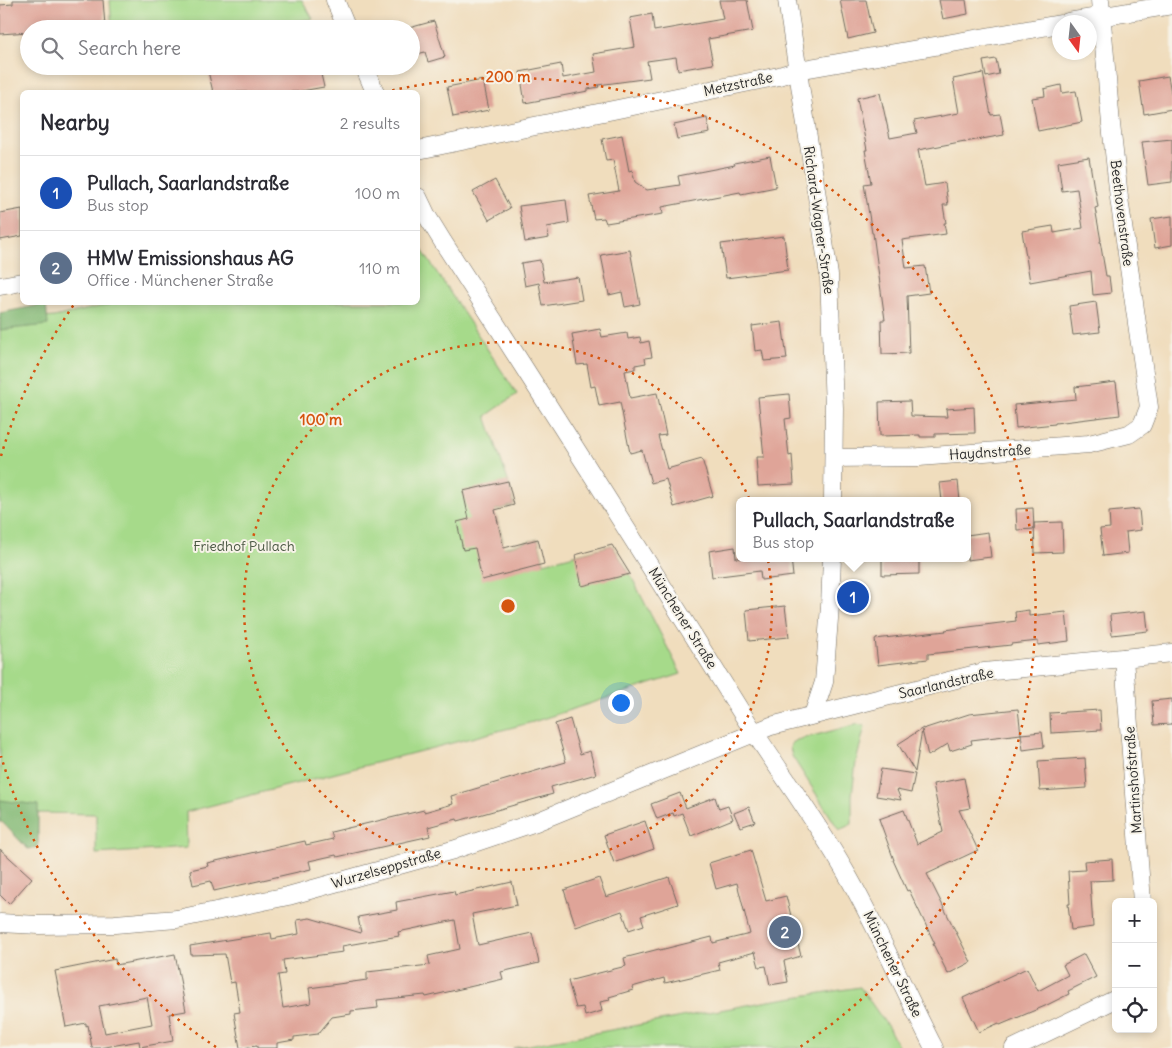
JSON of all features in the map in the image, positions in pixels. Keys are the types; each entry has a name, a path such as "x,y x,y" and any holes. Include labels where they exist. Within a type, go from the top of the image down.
{"street":[{"path":"335,0 343,20"},
{"name":"Richard-Wagner-Straße","path":"787,0 829,275 834,408 833,497"},
{"path":"1084,15 1101,8 1172,5"},
{"name":"Beethovenstraße","path":"1101,8 1119,198 1149,407 1142,425"},
{"name":"Metzstraße","path":"420,149 779,76 798,70 1052,25"},
{"path":"368,75 374,90"},
{"name":"Münchener Straße","path":"420,201 443,242 596,479 754,733 829,844 881,938 934,1048"},
{"path":"0,286 20,282"},
{"name":"Haydnstraße","path":"834,458 919,457 1089,444 1129,434 1142,425"},
{"path":"813,715 824,682 831,600 832,562"},
{"name":"Saarlandstraße","path":"754,733 771,726 984,672 1172,653"},
{"name":"Martinshofstraße","path":"1124,658 1142,898"},
{"name":"Wurzelseppstraße","path":"0,923 39,925 116,924 177,919 288,896 453,850 536,822 754,733"},
{"path":"1014,1048 1112,1001"}],"green space":[{"path":"110,0 302,0 313,19 305,20 111,20"},
{"name":"Friedhof Pullach","path":"420,247 517,394 486,416 514,505 493,511 494,515 496,515 503,541 500,542 502,548 538,539 544,563 612,545 630,574 681,674 533,722 186,812 187,848 96,854 96,814 0,812 0,322 54,317 107,305 420,305"},
{"path":"46,305 48,325 0,330 0,313"},
{"path":"858,724 865,726 856,762 852,795 852,824 839,830 792,756 790,748 791,744 797,740"},
{"path":"0,800 38,805 38,847 28,849 0,822"},
{"path":"860,987 888,1027 899,1048 513,1048 769,1001"}],"building":[{"path":"13,0 103,0 105,20 20,20 20,33 0,34 0,5 13,4"},
{"path":"719,0 747,0 753,31 708,39 713,64 678,70 676,57 647,61 650,78 598,85 599,87 588,89 588,91 525,103 520,72 561,64 563,78 596,72 593,54 635,47 630,18 652,14 654,31 723,19"},
{"path":"840,0 866,0 873,33 848,39"},
{"path":"939,0 966,0 968,14 943,19"},
{"path":"434,21 445,57 428,62 425,52 420,53 420,25"},
{"path":"996,59 999,74 986,77 983,61"},
{"path":"983,73 991,115 1000,114 1004,135 918,150 925,186 945,183 948,205 943,205 946,234 902,240 906,268 925,266 929,293 907,296 909,353 882,354 881,320 885,320 864,184 871,183 857,98 880,93 890,138 917,133 914,121 959,113 953,79"},
{"path":"209,75 321,75 324,87 307,90 213,90"},
{"path":"1168,76 1172,109 1144,114 1139,81"},
{"path":"483,80 489,110 453,117 447,87"},
{"path":"1061,85 1062,93 1076,91 1082,122 1038,131 1032,98 1045,96 1044,89"},
{"path":"707,118 710,133 677,139 674,125"},
{"path":"622,135 629,171 632,170 635,182 647,190 680,185 678,176 770,156 776,187 662,207 663,214 606,223 604,218 594,219 589,196 619,191 613,160 606,161 602,139"},
{"path":"1172,139 1172,182 1148,185 1142,142"},
{"path":"1089,157 1098,207 1095,208 1100,241 1106,276 1109,276 1111,293 1093,295 1091,271 1030,282 1022,231 1053,226 1054,233 1083,228 1077,189 1062,191 1058,162"},
{"path":"495,180 510,208 489,220 473,192"},
{"path":"566,200 569,223 547,227 549,238 525,242 519,206"},
{"path":"20,209 20,236 0,240 0,213"},
{"path":"1172,216 1172,245 1155,248 1151,219"},
{"path":"784,236 788,270 726,278 721,244"},
{"path":"630,250 640,304 625,307 622,292 609,295 601,255"},
{"path":"540,260 544,282 578,277 582,300 543,306 539,283 525,286 521,263"},
{"path":"1096,302 1100,332 1073,335 1069,306"},
{"path":"782,322 787,359 764,361 762,350 755,351 752,326"},
{"path":"600,329 602,337 627,333 628,339 640,337 641,343 649,341 652,357 645,358 646,363 635,365 635,369 625,371 630,398 657,393 666,435 658,436 667,469 702,459 713,496 674,507 666,479 651,483 642,450 630,453 620,402 599,406 595,386 591,387 587,364 577,365 572,334"},
{"path":"1116,382 1120,415 1016,428 1014,405 1076,399 1075,387"},
{"path":"789,394 791,418 785,419 789,456 792,455 794,484 758,486 756,457 764,457 758,397"},
{"path":"910,401 911,416 947,417 946,409 974,407 975,433 935,434 935,437 920,437 920,435 880,436 879,402"},
{"path":"508,481 514,505 495,510 504,548 538,539 544,564 482,580 475,548 463,550 457,522 469,519 463,491"},
{"path":"958,481 960,497 942,497 940,483"},
{"path":"1033,508 1034,529 1017,530 1016,509"},
{"path":"1139,509 1141,530 1126,532 1128,553 1103,556 1100,529 1110,528 1109,512"},
{"path":"1062,522 1063,552 1035,553 1034,523"},
{"path":"988,532 991,557 971,560 971,534"},
{"path":"612,545 630,574 582,586 575,555"},
{"path":"735,547 736,562 791,562 793,576 761,580 760,571 712,577 709,551"},
{"path":"882,562 919,562 919,574 882,575"},
{"path":"785,606 789,637 749,641 746,610"},
{"path":"1029,610 1029,616 1066,612 1069,641 1038,645 1038,641 928,654 928,659 878,665 875,639 1016,621 1015,612"},
{"path":"1146,611 1148,631 1112,635 1110,615"},
{"path":"1172,699 1172,724 1154,725 1152,701"},
{"path":"1018,709 1021,734 971,740 972,744 950,751 948,744 928,756 922,730 915,772 898,744 923,728 969,714"},
{"path":"1100,710 1101,730 1051,733 1050,713"},
{"path":"570,719 580,754 590,751 596,774 551,787 553,794 458,821 457,819 428,827 430,836 337,857 336,855 309,861 311,869 214,891 211,881 193,885 190,870 208,866 207,863 305,841 306,845 333,839 331,832 453,804 451,796 566,762 555,724"},
{"path":"1042,732 1044,747 1023,750 1021,734"},
{"path":"1085,758 1087,788 1040,791 1038,761"},
{"path":"881,769 915,774 911,793 897,790 901,800 876,796"},
{"path":"964,778 970,808 959,810 978,850 927,874 971,962 948,974 893,860 879,819 904,810 917,844 943,832 933,784"},
{"path":"680,793 686,808 715,797 719,809 728,806 733,819 691,836 682,813 674,816 673,813 657,819 651,804"},
{"path":"749,807 755,822 740,827 734,813"},
{"path":"645,821 654,849 614,863 604,835"},
{"path":"0,849 32,878 9,904 0,895"},
{"path":"751,850 766,901 786,896 801,956 784,961 788,982 770,985 766,966 759,967 755,952 718,962 720,970 665,983 664,978 632,987 633,990 609,997 610,1000 600,1002 602,1011 585,1016 583,1007 576,1008 568,981 626,966 624,958 712,937 713,943 750,934 737,883 716,889 709,863"},
{"path":"1112,859 1113,880 1090,881 1093,927 1071,930 1068,904 1070,904 1068,871 1085,870 1084,861"},
{"path":"669,877 678,904 641,916 644,925 629,930 622,911 576,927 564,890 599,878 606,897"},
{"path":"512,882 517,905 472,914 478,945 532,933 539,963 501,972 503,979 426,997 425,995 377,1000 378,1008 351,1011 351,1014 332,1017 318,1034 294,1037 294,1040 277,1043 277,1048 257,1048 257,1046 240,1048 234,1013 240,1012 235,982 230,983 225,954 191,955 190,946 271,933 272,939 299,934 297,920 310,918 361,933 358,917 397,910 396,902 454,891 455,895","holes":["455,920 460,949 428,956 430,965 367,972 367,980 309,988 311,1003 283,1008 278,975 285,974 283,960 343,952 342,946 399,936 398,932"]},
{"path":"175,954 186,1011 169,1014 173,1041 140,1047 139,1041 92,1048 86,1023 66,1027 55,971 115,959 116,965","holes":["147,997 152,1024 105,1033 99,1006"]},
{"path":"1084,954 1096,977 1068,991 1069,994 1045,1006 979,1032 963,998 1027,968 1038,991 1068,975 1063,965"}],"place":[{"name":"Pullach, Saarlandstraße","path":"853,597"},
{"name":"HMW Emissionshaus AG","path":"785,932"}]}
